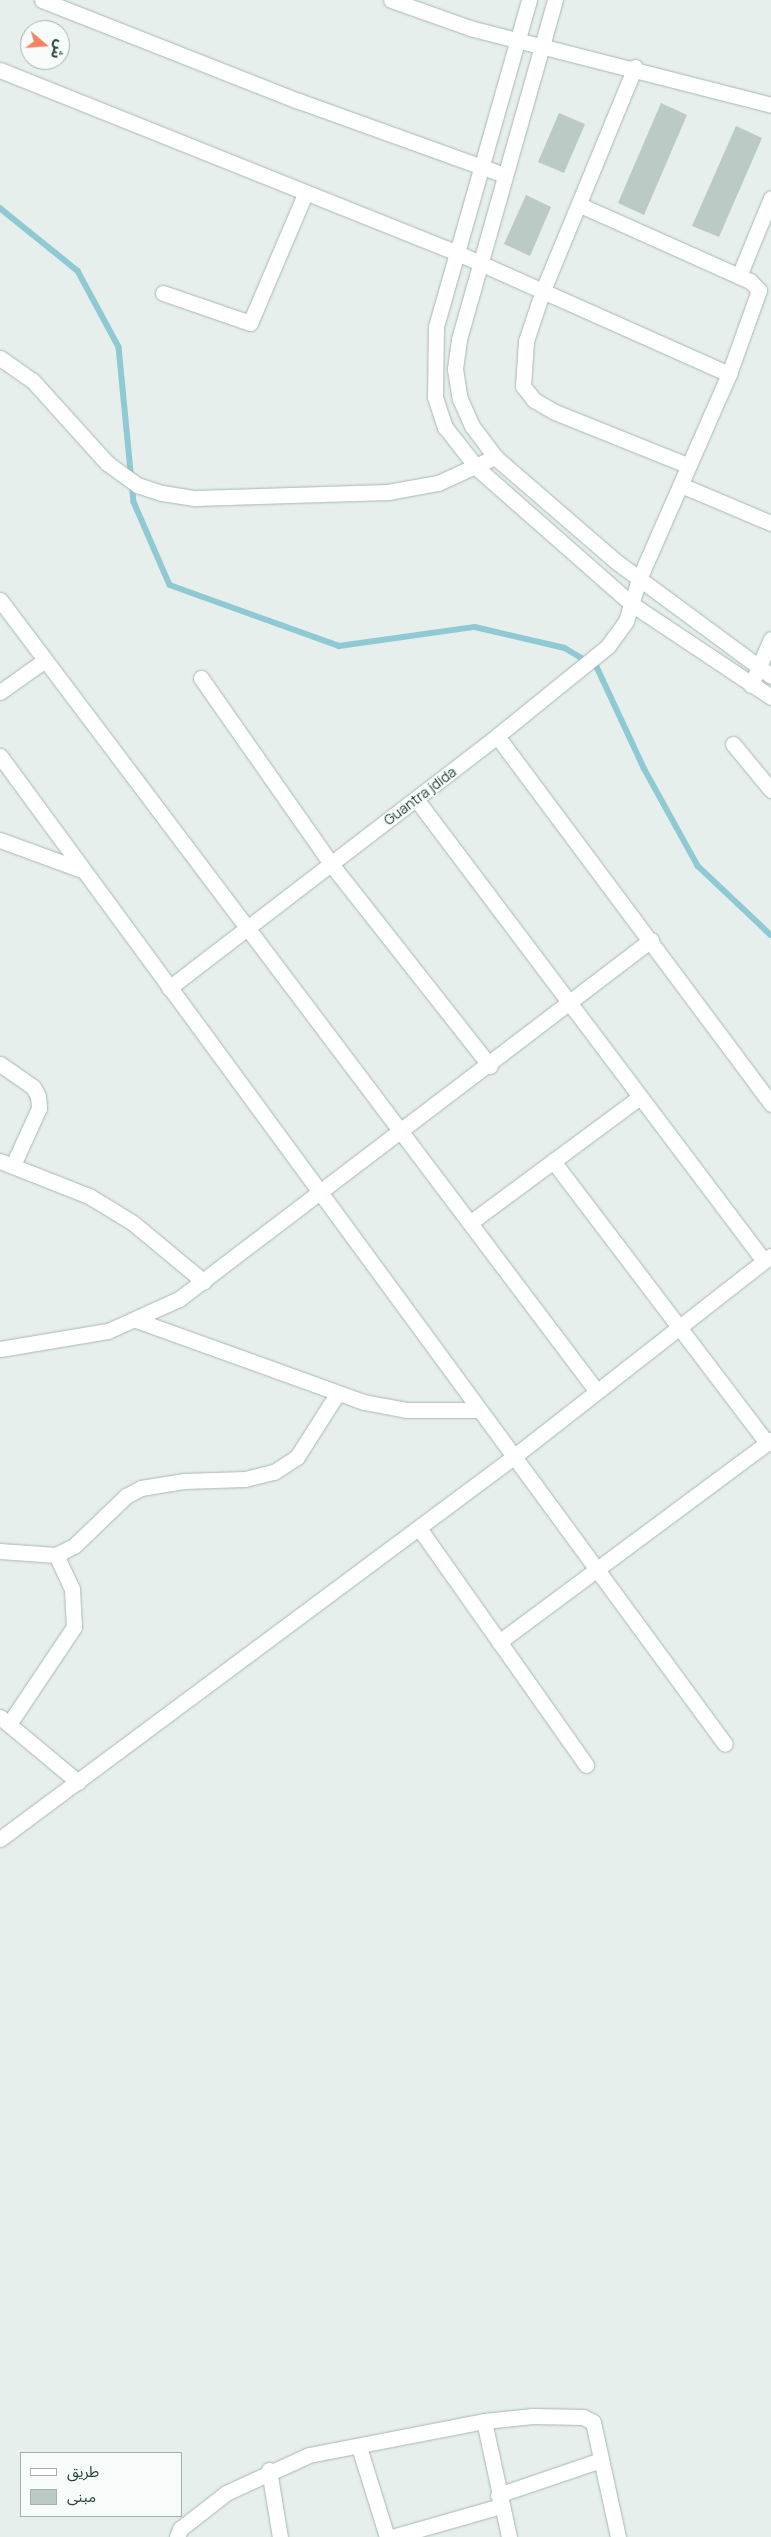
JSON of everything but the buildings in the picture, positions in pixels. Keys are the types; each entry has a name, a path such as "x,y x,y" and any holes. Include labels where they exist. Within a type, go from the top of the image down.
{"street":[{"path":"42,0 479,167 502,174"},
{"path":"391,0 517,40 635,67 771,105"},
{"path":"528,0 455,252 436,327 434,397 445,427 478,468 633,604 771,697"},
{"path":"555,0 502,174 478,262 455,369 460,399 472,426 495,457 639,579 764,673"},
{"path":"635,67 580,205 543,290 522,368 523,386 534,400 689,466"},
{"path":"0,70 455,252 729,374"},
{"path":"163,293 250,323 306,192"},
{"path":"739,276 771,198"},
{"name":"Guantra jdida","path":"169,988 498,736 608,646 633,604 639,579 729,374 759,300 756,286 739,276 580,205"},
{"path":"0,358 32,380 107,464 137,485 162,493 195,498 388,492 438,483 478,468 495,457"},
{"path":"681,485 771,523"},
{"path":"0,600 404,1132 595,1389"},
{"path":"751,685 764,673 771,639"},
{"path":"0,692 45,660"},
{"path":"200,678 330,864 490,1066"},
{"path":"498,736 771,1104"},
{"path":"733,744 771,790"},
{"path":"0,756 512,1458 725,1744"},
{"path":"0,1839 512,1458 595,1389 768,1259 640,1097 416,799"},
{"path":"0,840 82,870"},
{"path":"0,1349 108,1331 136,1320 204,1282 319,1193 404,1132 651,940"},
{"path":"0,1064 33,1086 38,1096 39,1108 6,1163 89,1196 133,1222 204,1282"},
{"path":"471,1222 640,1097"},
{"path":"499,1642 769,1441 678,1326 553,1161"},
{"path":"136,1320 337,1394 407,1410 477,1410"},
{"path":"0,1551 56,1555 74,1546 126,1496 141,1488 184,1481 246,1479 274,1472 302,1450 337,1394"},
{"path":"419,1528 586,1765"},
{"path":"56,1555 72,1589 74,1627 5,1720 78,1782"},
{"path":"177,2537 180,2529 226,2493 269,2470 308,2455 359,2447 484,2421 533,2416 588,2418 601,2460 618,2537"},
{"path":"484,2421 509,2537"},
{"path":"359,2447 386,2537"},
{"path":"392,2537 500,2500 601,2460"},
{"path":"269,2470 280,2537"}],"waterway":[{"path":"0,208 78,271 119,347 134,502 170,585 339,646 475,627 565,648 597,667 644,768 698,866 771,935"}]}
